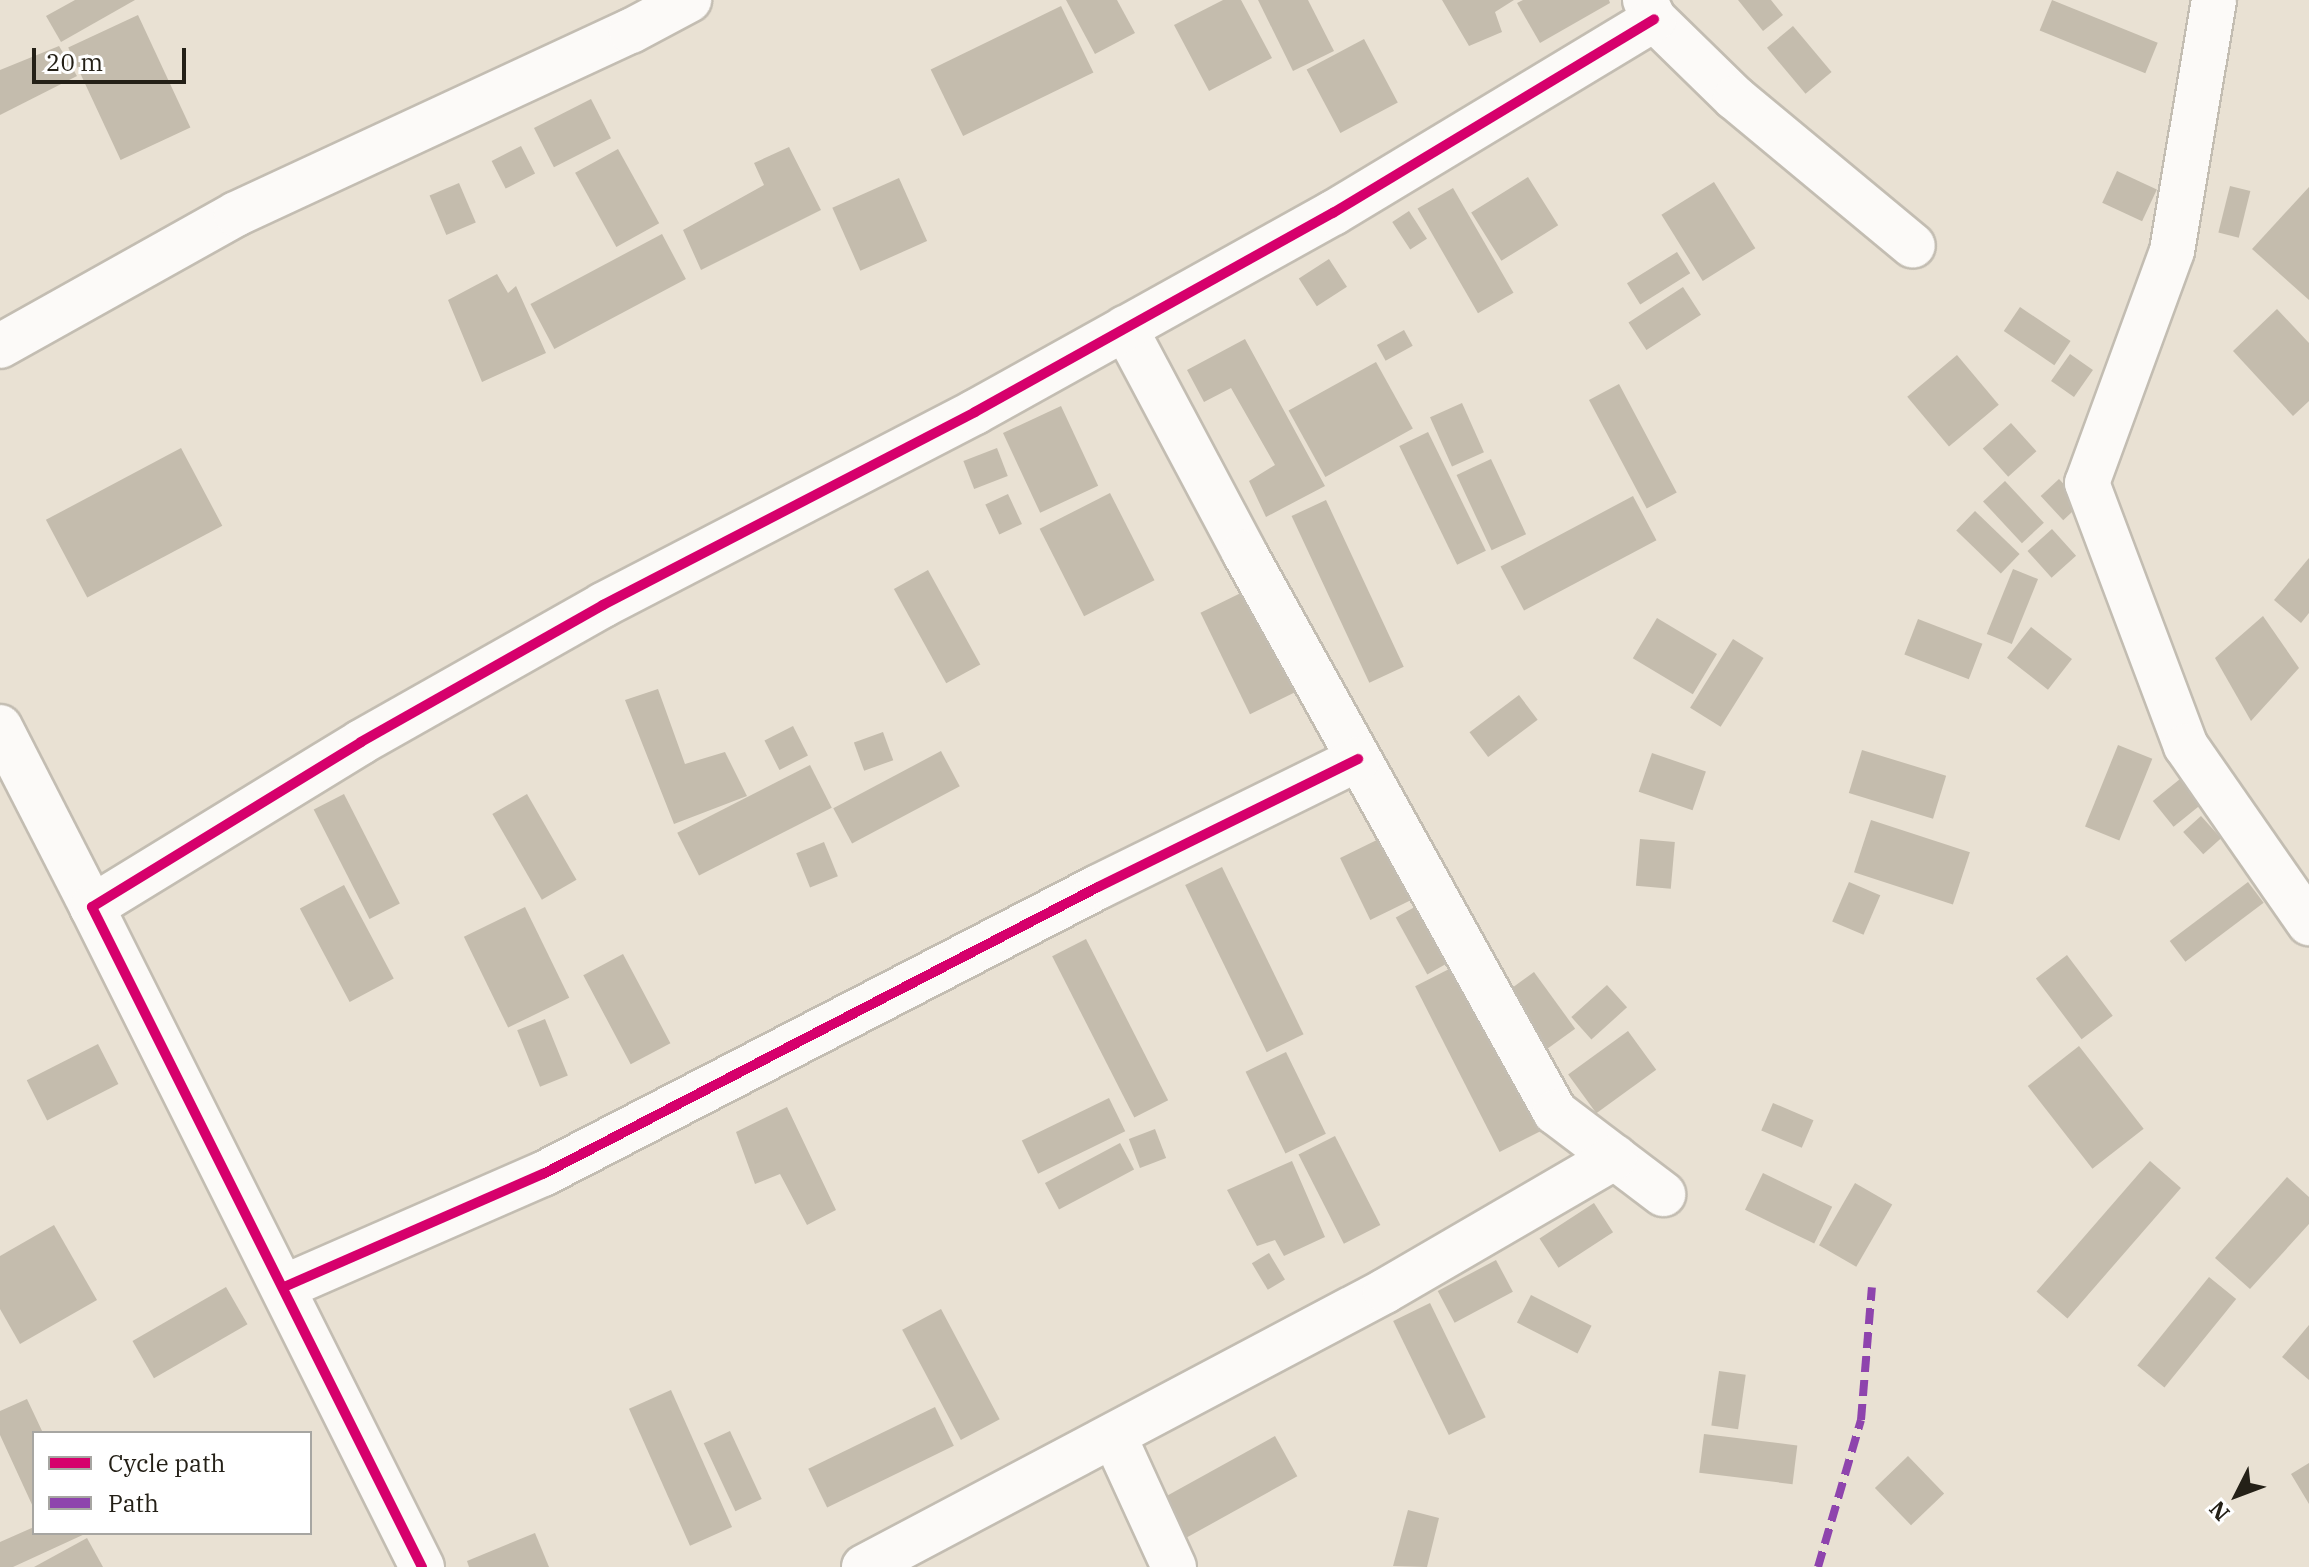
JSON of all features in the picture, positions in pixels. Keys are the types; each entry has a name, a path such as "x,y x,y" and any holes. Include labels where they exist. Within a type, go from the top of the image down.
{"street":[{"path":"0,346 236,214 631,31 689,0"},
{"path":"2214,0 2172,251 2087,483 2186,746 2309,923"},
{"path":"92,907 361,742 603,605 975,412 1333,213 1650,10 1735,98 1913,246"},
{"path":"1125,328 1358,759 1555,1112 1663,1194"},
{"path":"0,727 422,1567"},
{"path":"284,1287 543,1174 1098,887 1358,759"},
{"path":"864,1567 1385,1291 1615,1157"},
{"path":"1114,1436 1174,1567"}],"building":[{"path":"75,0 135,0 61,42 46,16"},
{"path":"1066,0 1117,0 1135,33 1095,54"},
{"path":"1223,0 1241,0 1272,58 1209,91 1174,25"},
{"path":"1258,0 1308,0 1334,51 1293,71"},
{"path":"1442,0 1514,0 1495,12 1502,32 1469,46"},
{"path":"1523,0 1609,0 1610,3 1540,43 1517,3"},
{"path":"1738,0 1771,0 1783,15 1763,31"},
{"path":"2052,0 2158,43 2145,73 2040,31"},
{"path":"1061,6 1093,73 963,136 931,70"},
{"path":"138,15 190,127 121,160 68,48"},
{"path":"1793,26 1832,72 1806,94 1767,48"},
{"path":"1364,39 1398,103 1340,133 1307,70"},
{"path":"59,46 77,76 0,115 0,70"},
{"path":"591,99 611,138 554,167 534,128"},
{"path":"521,146 535,174 506,189 492,161"},
{"path":"789,147 821,210 701,270 683,230 764,185 754,163"},
{"path":"618,149 659,223 616,247 575,173"},
{"path":"2117,171 2157,190 2142,221 2102,203"},
{"path":"1528,177 1558,225 1501,261 1471,213"},
{"path":"899,178 927,241 860,271 832,208"},
{"path":"1714,182 1755,248 1703,281 1661,215"},
{"path":"459,183 476,223 446,235 430,196"},
{"path":"2230,186 2250,191 2239,238 2218,233"},
{"path":"2309,187 2309,300 2252,249"},
{"path":"1453,188 1514,293 1478,313 1417,208"},
{"path":"1409,211 1427,239 1410,250 1392,222"},
{"path":"662,234 686,279 554,349 530,304"},
{"path":"1677,252 1690,273 1640,304 1627,283"},
{"path":"1329,259 1347,287 1317,306 1299,279"},
{"path":"497,274 508,293 516,286 546,353 482,382 448,300"},
{"path":"1683,287 1701,315 1646,350 1628,322"},
{"path":"2020,307 2071,341 2054,365 2004,331"},
{"path":"2277,309 2309,343 2309,401 2293,416 2233,351"},
{"path":"1404,330 1413,346 1386,361 1377,345"},
{"path":"1245,339 1325,486 1266,517 1249,481 1275,465 1231,388 1204,402 1187,370"},
{"path":"2070,354 2093,370 2074,397 2051,381"},
{"path":"1957,355 1999,405 1949,447 1907,397"},
{"path":"1376,362 1413,428 1325,477 1289,410"},
{"path":"1619,384 1677,493 1647,509 1589,400"},
{"path":"1462,403 1484,452 1452,467 1430,417"},
{"path":"1061,406 1098,486 1040,513 1003,433"},
{"path":"2011,423 2036,451 2008,477 1983,448"},
{"path":"1428,432 1486,551 1457,565 1399,446"},
{"path":"181,448 222,526 87,598 46,520"},
{"path":"997,448 1008,476 974,489 963,461"},
{"path":"1491,459 1526,534 1492,550 1457,475"},
{"path":"2059,479 2082,503 2063,520 2041,496"},
{"path":"2005,481 2044,523 2022,543 1983,501"},
{"path":"1110,493 1154,580 1084,616 1040,529"},
{"path":"1008,494 1022,524 999,534 985,505"},
{"path":"1633,496 1656,540 1524,611 1501,566"},
{"path":"1326,500 1404,667 1369,683 1292,516"},
{"path":"1975,511 2020,554 2001,573 1956,530"},
{"path":"2052,529 2076,556 2052,578 2027,551"},
{"path":"2309,558 2309,613 2301,623 2274,600"},
{"path":"2013,569 2038,579 2012,644 1987,634"},
{"path":"928,570 980,664 946,683 894,589"},
{"path":"1249,589 1299,691 1250,714 1200,613"},
{"path":"2263,616 2299,668 2251,721 2215,658"},
{"path":"1657,618 1717,654 1693,694 1633,658"},
{"path":"1918,619 1982,644 1969,679 1904,654"},
{"path":"2031,627 2072,659 2048,690 2007,658"},
{"path":"1733,639 1764,658 1721,727 1690,708"},
{"path":"658,689 685,764 725,752 747,796 674,824 625,700"},
{"path":"1519,695 1538,720 1488,757 1469,732"},
{"path":"793,726 808,755 779,770 764,741"},
{"path":"883,732 893,760 864,771 854,743"},
{"path":"2118,745 2152,759 2119,840 2085,827"},
{"path":"1862,750 1946,776 1933,819 1849,793"},
{"path":"941,751 960,786 852,844 833,808"},
{"path":"1652,753 1706,772 1693,810 1639,792"},
{"path":"810,765 832,808 699,875 677,833"},
{"path":"2180,779 2201,805 2174,827 2153,801"},
{"path":"344,794 400,904 370,919 314,809"},
{"path":"527,794 576,880 542,900 492,814"},
{"path":"2201,816 2221,838 2203,854 2183,832"},
{"path":"1871,820 1970,852 1953,904 1854,872"},
{"path":"1385,836 1415,898 1370,920 1340,858"},
{"path":"1640,839 1675,842 1671,889 1636,886"},
{"path":"824,842 838,876 810,888 796,853"},
{"path":"1222,867 1304,1034 1267,1052 1185,885"},
{"path":"1849,882 1880,895 1863,935 1832,922"},
{"path":"2248,882 2264,903 2185,962 2170,941"},
{"path":"344,885 394,979 350,1002 300,908"},
{"path":"1422,903 1454,960 1427,974 1396,918"},
{"path":"525,907 569,998 508,1028 464,937"},
{"path":"1086,939 1168,1100 1134,1118 1052,956"},
{"path":"623,954 670,1043 631,1064 583,975"},
{"path":"2067,955 2113,1016 2082,1039 2036,978"},
{"path":"1457,965 1541,1131 1500,1152 1415,986"},
{"path":"1534,972 1575,1029 1548,1049 1506,992"},
{"path":"1607,985 1627,1007 1591,1039 1571,1017"},
{"path":"545,1019 568,1076 540,1087 517,1030"},
{"path":"1628,1031 1656,1070 1596,1113 1568,1074"},
{"path":"98,1044 118,1084 47,1120 27,1080"},
{"path":"2079,1046 2144,1129 2092,1169 2028,1086"},
{"path":"1286,1052 1326,1134 1285,1154 1246,1072"},
{"path":"1109,1098 1125,1131 1038,1174 1022,1141"},
{"path":"1773,1103 1814,1120 1802,1148 1761,1131"},
{"path":"787,1107 836,1210 807,1225 780,1174 755,1184 736,1132"},
{"path":"1155,1129 1166,1158 1140,1168 1129,1139"},
{"path":"1335,1136 1380,1225 1344,1244 1298,1155"},
{"path":"1120,1143 1134,1169 1059,1209 1045,1183"},
{"path":"1292,1161 1325,1237 1284,1256 1275,1240 1257,1246 1227,1190"},
{"path":"2150,1161 2181,1188 2067,1318 2037,1292"},
{"path":"1763,1173 1832,1207 1814,1244 1745,1210"},
{"path":"2287,1177 2309,1197 2309,1224 2250,1289 2215,1258"},
{"path":"1855,1183 1892,1204 1856,1267 1819,1245"},
{"path":"1594,1203 1613,1232 1559,1268 1539,1238"},
{"path":"54,1225 97,1300 20,1344 0,1309 0,1256"},
{"path":"1269,1253 1285,1280 1268,1290 1252,1263"},
{"path":"1496,1260 1513,1292 1455,1323 1438,1291"},
{"path":"2209,1277 2236,1299 2164,1388 2137,1366"},
{"path":"226,1287 248,1324 154,1378 132,1341"},
{"path":"1531,1295 1592,1326 1578,1353 1517,1323"},
{"path":"1430,1303 1486,1417 1449,1435 1393,1321"},
{"path":"941,1309 1000,1419 961,1440 902,1330"},
{"path":"2309,1325 2309,1380 2282,1357"},
{"path":"1719,1371 1746,1375 1738,1429 1711,1425"},
{"path":"671,1390 732,1527 690,1546 629,1409"},
{"path":"27,1399 42,1431 32,1431 32,1505 0,1435 0,1411"},
{"path":"935,1407 954,1446 827,1507 808,1469"},
{"path":"730,1431 762,1499 735,1511 704,1443"},
{"path":"1704,1434 1797,1445 1793,1484 1699,1473"},
{"path":"1275,1436 1297,1476 1187,1537 1165,1497"},
{"path":"1908,1456 1944,1493 1911,1525 1875,1488"},
{"path":"2309,1463 2309,1504 2291,1474"},
{"path":"1408,1510 1439,1518 1427,1567 1393,1566"},
{"path":"32,1528 32,1535 83,1535 13,1567 0,1567 0,1542"},
{"path":"535,1533 549,1567 469,1567 467,1561"},
{"path":"87,1538 103,1567 34,1567"}],"marked path":[{"path":"1818,1567 1861,1420 1872,1287"}],"cycle path":[{"path":"422,1567 92,907 361,742 603,605 975,412 1333,213 1654,19"},
{"path":"284,1287 543,1174 1098,887 1358,759"}]}
